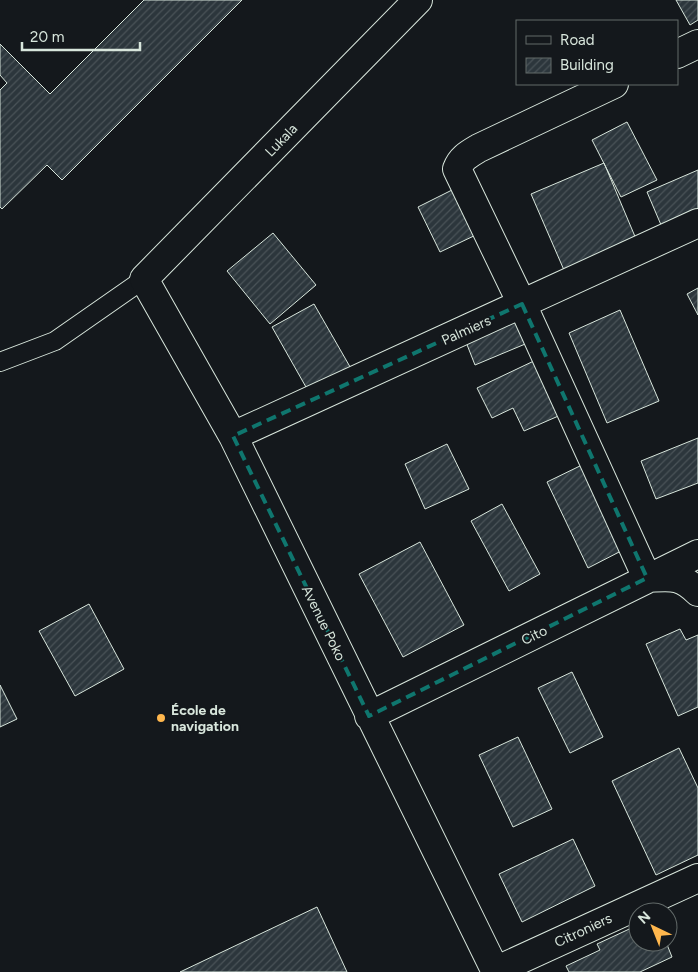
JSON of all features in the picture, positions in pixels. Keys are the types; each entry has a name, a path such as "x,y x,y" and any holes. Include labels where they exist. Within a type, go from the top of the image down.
{"street":[{"name":"Lukala","path":"144,279 418,0"},
{"path":"678,54 698,44"},
{"path":"612,85 479,148 460,162 457,169 522,304 647,578 676,577 688,582 698,592"},
{"name":"Palmiers","path":"233,436 698,223"},
{"name":"Avenue Poko","path":"144,279 233,436 496,971"},
{"name":"Cito","path":"370,716 698,554"},
{"name":"Citroniers","path":"496,971 698,878"}],"lane":[{"path":"0,362 55,341 144,279"}],"highlighted area":[{"path":"522,304 647,578 369,716 233,436"}],"building":[{"path":"144,0 242,0 62,180 47,165 2,209 0,207 0,90 7,83 0,75 0,44 50,94"},
{"path":"676,0 698,0 698,20 690,25"},
{"path":"627,122 657,180 621,197 592,140"},
{"path":"604,163 639,246 567,277 531,194"},
{"path":"698,170 698,226 667,239 647,192"},
{"path":"456,188 478,234 440,252 418,207"},
{"path":"273,233 316,285 270,324 227,271"},
{"path":"698,288 698,315 687,294"},
{"path":"314,304 357,379 315,403 272,327"},
{"path":"620,310 659,401 607,423 569,333"},
{"path":"519,314 530,342 475,365 464,337"},
{"path":"538,359 563,414 524,431 513,408 492,418 477,388"},
{"path":"698,438 698,483 656,499 641,461"},
{"path":"447,444 469,489 425,509 405,464"},
{"path":"584,464 625,549 588,568 547,482"},
{"path":"502,504 540,574 509,591 471,521"},
{"path":"420,542 464,625 403,657 359,574"},
{"path":"89,604 124,669 75,696 39,631"},
{"path":"680,629 686,640 698,635 698,707 678,716 646,644"},
{"path":"572,672 603,737 570,753 538,688"},
{"path":"0,685 17,719 0,727"},
{"path":"518,737 552,809 513,827 479,755"},
{"path":"679,748 698,788 698,855 656,875 612,781"},
{"path":"573,839 595,886 522,922 499,874"},
{"path":"317,907 347,972 180,972"},
{"path":"628,930 628,952 670,952 672,957 640,972 569,972 566,966 600,950 597,944"}],"place":[{"name":"École de navigation","path":"161,718"}]}
